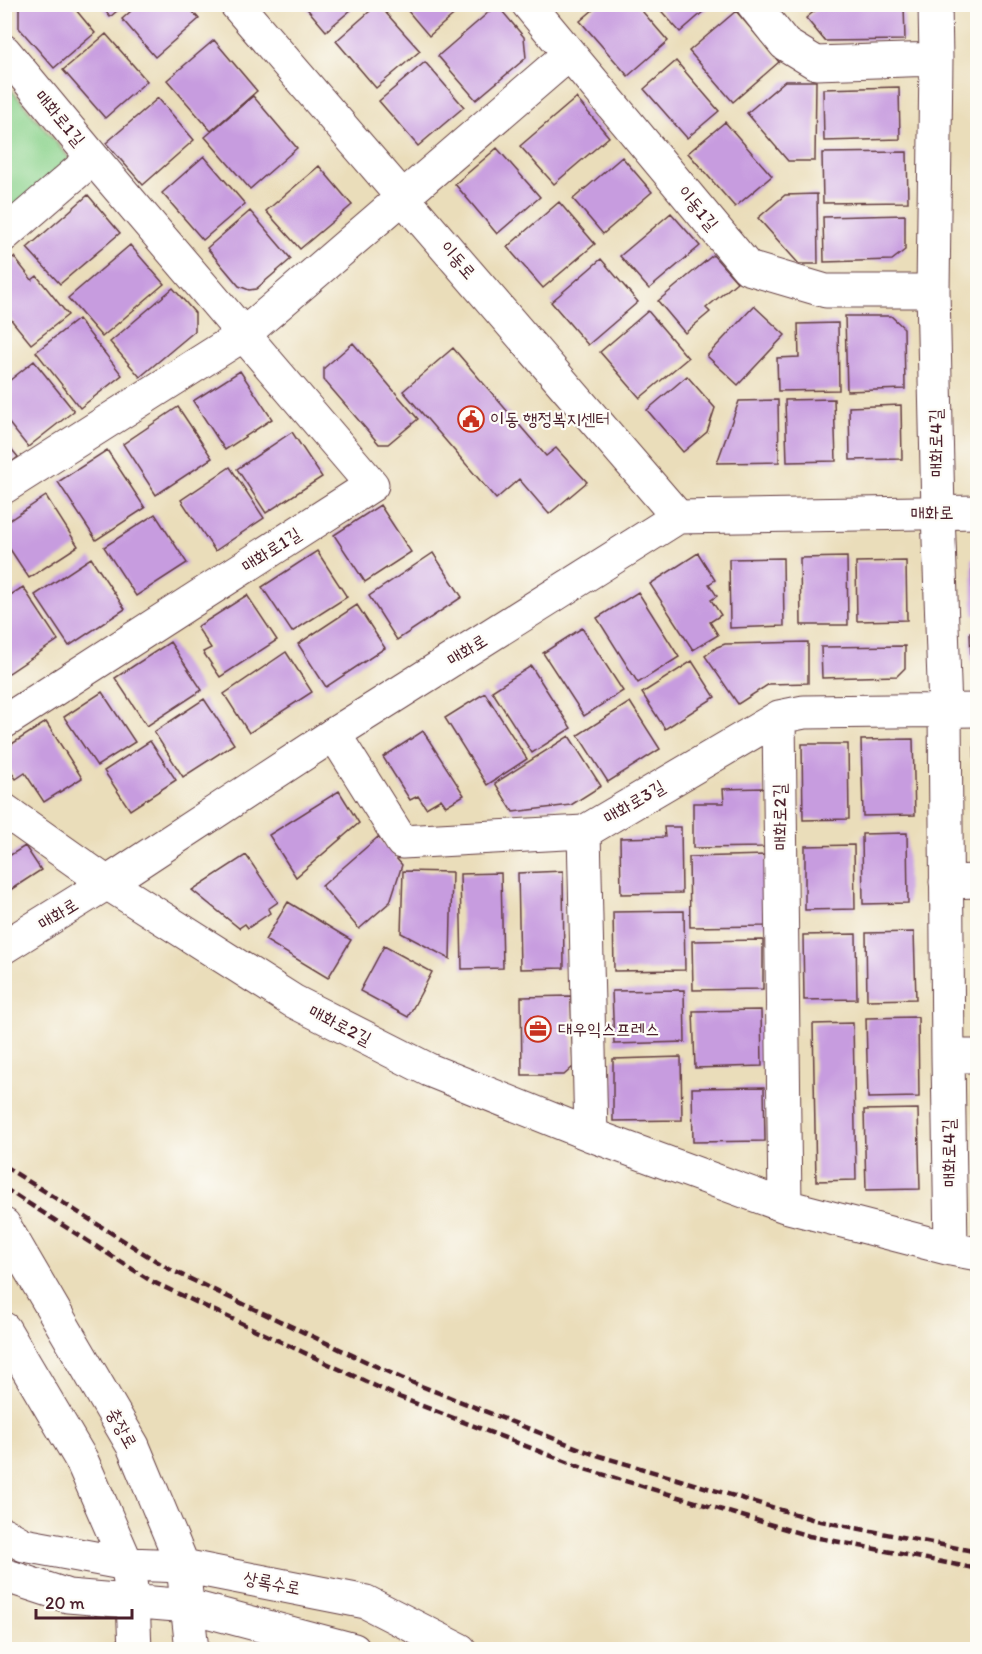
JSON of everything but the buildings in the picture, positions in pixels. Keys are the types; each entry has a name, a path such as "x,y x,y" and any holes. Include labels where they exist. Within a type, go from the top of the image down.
{"street":[{"name":"이동로","path":"236,4 678,517"},
{"name":"이동1길","path":"528,4 748,268 826,291 933,291"},
{"path":"753,4 785,44 816,63 936,59"},
{"name":"매화로4길","path":"935,4 933,291 938,513 945,710 962,882 964,1251"},
{"name":"매화로1길","path":"4,51 372,485 4,722"},
{"path":"4,488 243,335 569,54"},
{"name":"매화로1길","path":"4,235 93,158"},
{"name":"매화로","path":"4,947 107,884 334,734 678,517 978,512"},
{"name":"매화로3길","path":"334,734 402,842 584,832 779,717 804,712 978,710"},
{"name":"매화로2길","path":"779,717 785,1206"},
{"path":"4,810 107,884"},
{"path":"584,832 591,1135"},
{"name":"매화로2길","path":"107,884 293,1001 429,1070 591,1135 785,1206 964,1251"},
{"name":"충장로","path":"4,1226 133,1446 183,1566 192,1650"},
{"path":"4,1329 82,1461 127,1564 133,1600 135,1650"},
{"name":"상록수로","path":"4,1534 24,1545 127,1564 183,1566 366,1602 460,1650"},
{"path":"4,1575 68,1596 188,1606 354,1650"}],"shaded area":[{"path":"970,5 978,5 977,184"}],"green space":[{"path":"4,81 70,159 4,228"}],"railway":[{"path":"4,1166 169,1269 401,1378 593,1454 815,1520 978,1552"},
{"path":"4,1188 151,1281 399,1397 585,1469 809,1536 978,1569"}],"place":[{"name":"이동 행정복지센터","path":"471,419"},
{"name":"대우익스프레스","path":"538,1029"}]}
